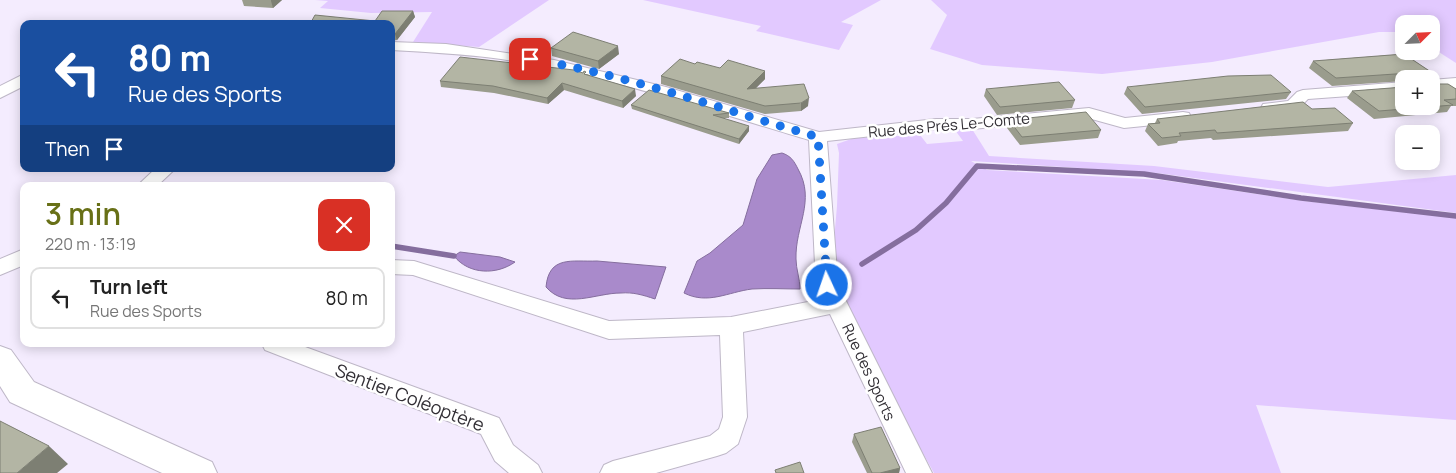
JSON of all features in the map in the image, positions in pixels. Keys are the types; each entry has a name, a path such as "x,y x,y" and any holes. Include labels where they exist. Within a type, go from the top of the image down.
{"main road":[{"path":"0,359 8,367 16,386 22,392 199,473"}],"street":[{"path":"395,46 479,51 547,62 668,92 818,137"},
{"path":"0,82 20,81"},
{"path":"0,93 20,81"},
{"path":"1440,84 1456,83"},
{"path":"1253,110 1293,105 1303,95 1395,88"},
{"name":"Rue des Prés Le-Comte","path":"818,137 936,124 972,124 1089,113 1124,123 1203,115"},
{"name":"Rue des Sports","path":"818,137 827,285 919,473"},
{"path":"151,182 162,172"},
{"path":"0,268 20,258"},
{"path":"395,267 414,268 609,330 731,326 837,304"},
{"path":"613,473 717,445 728,436 735,416 731,326"},
{"name":"Sentier Coléoptère","path":"281,347 490,426 504,452 529,473"}],"shaded area":[{"path":"315,0 549,0 479,47 413,42 432,12 371,13 320,8 328,1"},
{"path":"643,0 881,0 841,22 853,25 839,50 756,31 761,26"},
{"path":"931,0 1456,0 1456,63 1440,53 1440,15 1395,15 1395,32 1379,32 1212,62 1102,74 982,65 930,49 947,15"},
{"path":"972,129 989,156 1154,166 1328,187 1456,175 1456,213 1157,173 971,161 987,170 1162,180 1304,201 1456,218 1456,420 1256,405 1281,473 934,473 890,394 838,286 832,263 837,206 839,153 837,144 854,138 920,135 927,144 963,141 955,130"},
{"path":"782,153 790,157 795,164 803,181 805,192 796,263 800,289 752,289 710,298 701,298 684,293 697,261 710,253 743,225 757,179 772,155"},
{"path":"460,252 500,257 515,262 492,271 475,270 467,267 454,256"},
{"path":"571,261 597,261 666,267 655,299 638,294 625,293 581,299 562,298 546,287 548,277 557,265"}],"building":[{"path":"382,11 413,11 395,34 395,20 376,20"},
{"path":"315,15 365,20 312,20"},
{"path":"573,32 618,46 598,61 551,48"},
{"path":"1395,55 1395,60 1413,60 1428,70 1395,70 1395,74 1336,78 1313,61"},
{"path":"460,57 574,70 583,73 584,71 586,72 584,74 635,89 622,101 562,83 547,98 493,86 440,81"},
{"path":"680,59 695,64 697,62 720,68 728,60 765,71 747,89 804,84 809,98 801,103 765,106 661,76"},
{"path":"1271,75 1291,92 1145,107 1127,87 1228,76"},
{"path":"1059,82 1075,100 1000,107 986,89"},
{"path":"1440,84 1448,84 1456,89 1456,99 1444,100 1453,105 1440,106"},
{"path":"1395,88 1395,110 1379,111 1352,91"},
{"path":"649,90 729,113 713,115 749,126 739,139 631,105"},
{"path":"1303,102 1312,109 1335,108 1353,123 1217,133 1215,130 1179,133 1181,136 1162,138 1148,124 1160,123 1157,119"},
{"path":"1086,112 1101,130 1022,137 1009,120"},
{"path":"0,421 49,446 17,473 0,473"},
{"path":"881,427 900,468 872,473 854,434"},
{"path":"800,462 804,473 776,473 775,470"}],"waterway":[{"path":"862,264 916,230 946,203 977,166 1144,174 1301,198 1456,216"},
{"path":"395,247 454,256"}],"route":[{"path":"530,59 614,77 730,109 818,137 827,285"}]}
